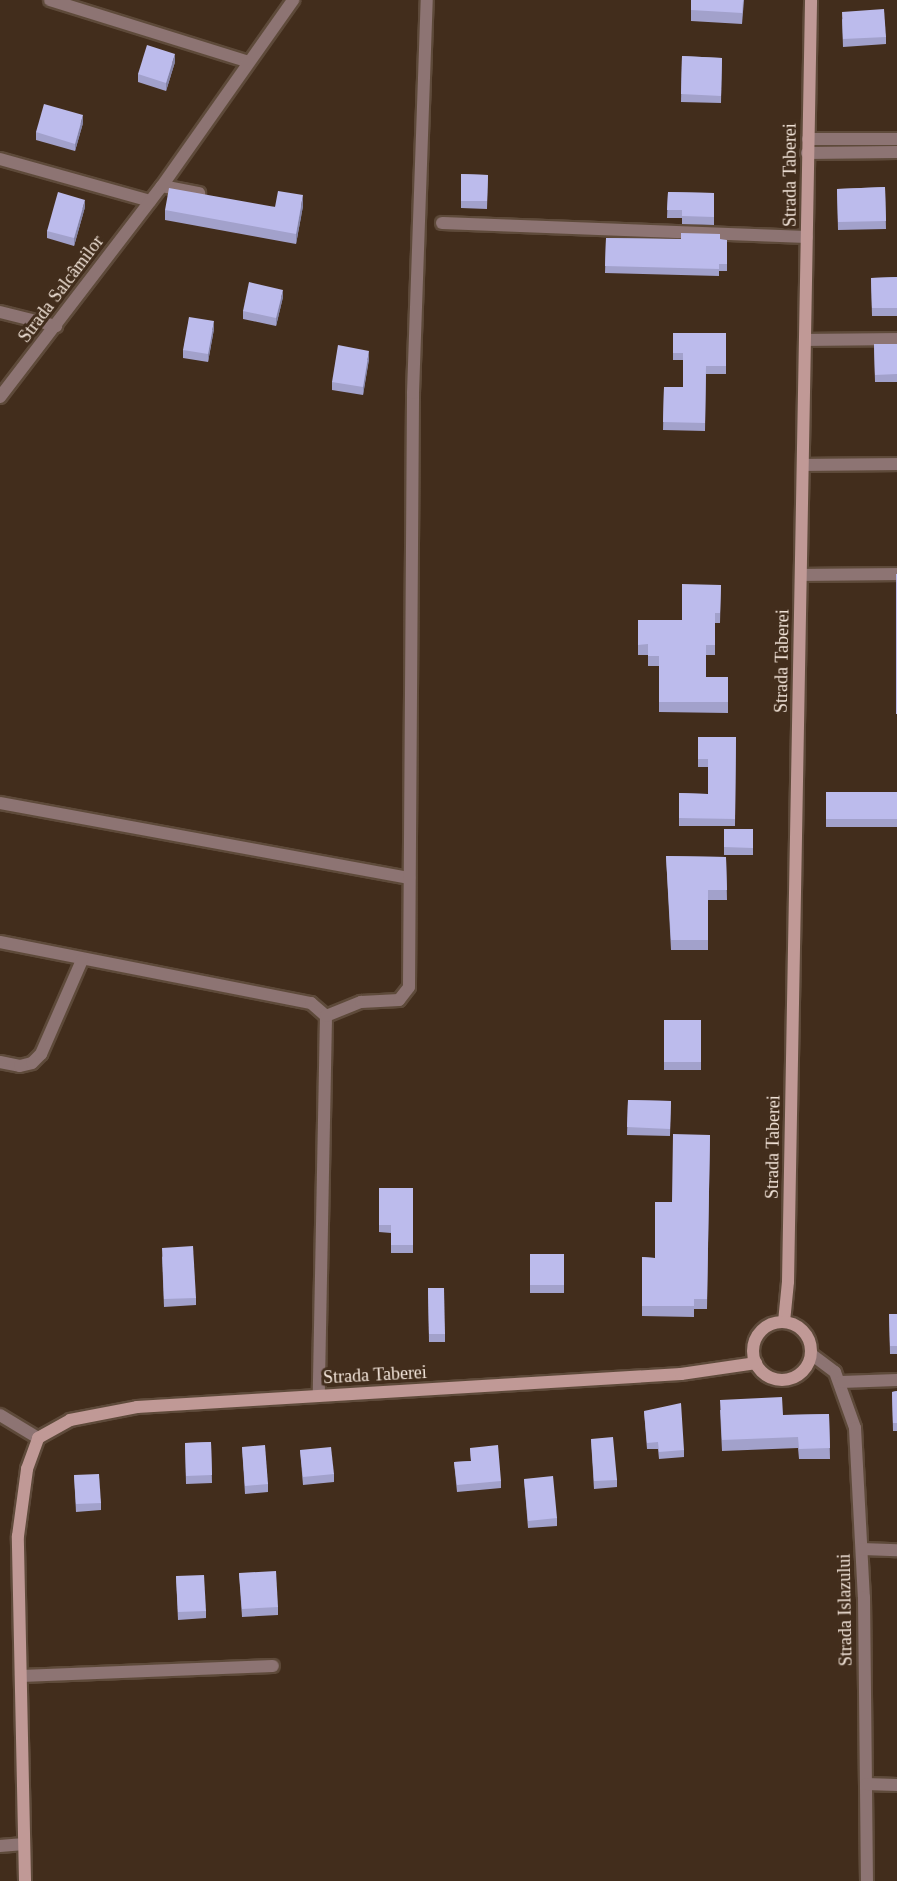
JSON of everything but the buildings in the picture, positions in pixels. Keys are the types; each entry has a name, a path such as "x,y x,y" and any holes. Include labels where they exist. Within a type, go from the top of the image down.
{"street":[{"path":"50,0 249,62"},
{"name":"Strada Salcâmilor","path":"0,398 162,186 293,0"},
{"path":"326,1016 344,1006 399,1000 405,995 410,973 413,393 427,0"},
{"name":"Strada Taberei","path":"784,1322 788,1282 802,575 810,0"},
{"path":"808,140 897,139"},
{"path":"807,153 897,152"},
{"path":"0,159 150,201"},
{"path":"162,186 216,197"},
{"path":"442,223 807,237"},
{"path":"0,312 56,326"},
{"path":"806,340 897,339"},
{"path":"803,465 897,464"},
{"path":"802,575 897,574"},
{"path":"0,803 409,878"},
{"path":"0,942 82,960 311,1003 326,1016"},
{"path":"0,1062 20,1066 32,1063 41,1054 82,960"},
{"path":"319,1396 326,1016"},
{"path":"784,1322 804,1332 811,1354 805,1369 791,1378 767,1375 756,1363 756,1338 768,1326 784,1322"},
{"name":"Strada Islazului","path":"811,1354 828,1364 841,1382 855,1428 862,1549 867,1881"},
{"name":"Strada Taberei","path":"38,1438 70,1420 98,1412 681,1374 756,1363"},
{"path":"841,1382 897,1380"},
{"path":"0,1415 38,1438 20,1501 25,1881"},
{"path":"862,1549 897,1550"},
{"path":"21,1676 273,1666"},
{"path":"866,1784 897,1785"},
{"path":"0,1846 24,1844"}]}
